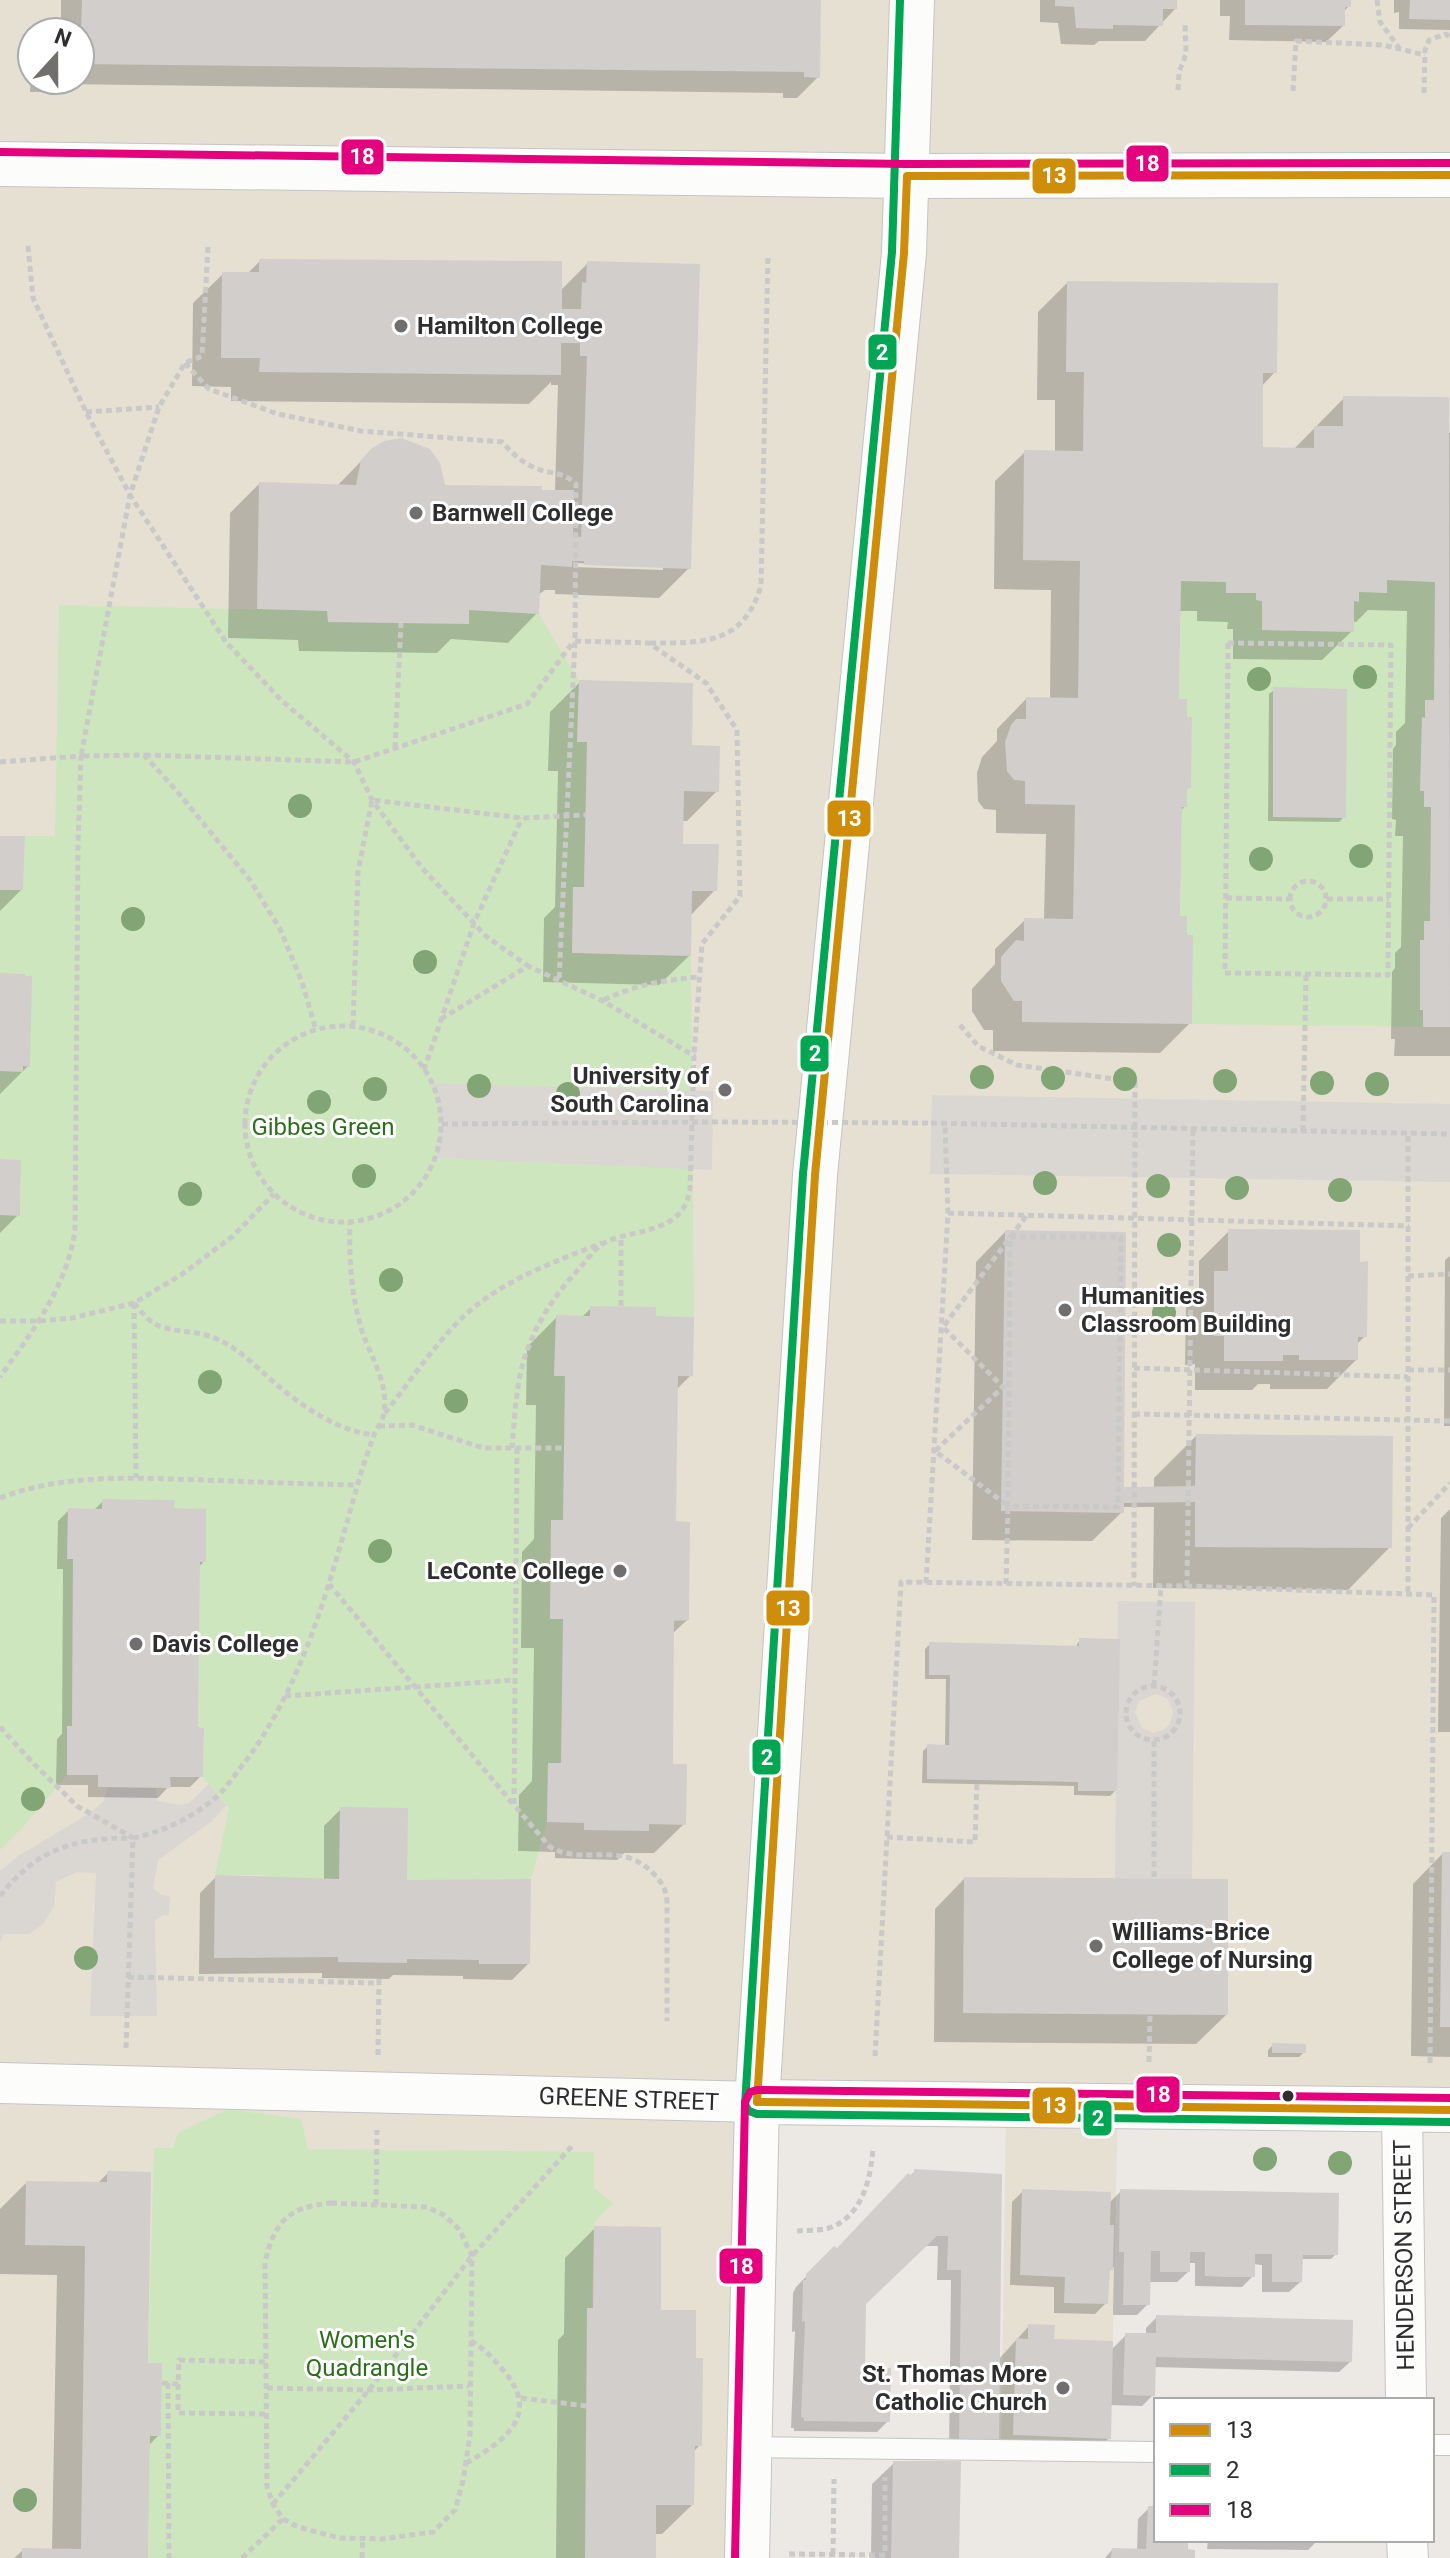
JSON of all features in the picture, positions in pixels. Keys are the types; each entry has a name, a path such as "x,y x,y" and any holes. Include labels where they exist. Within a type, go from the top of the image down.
{"street":[{"path":"766,2556 750,2447 757,2102 815,1175 901,284 912,0"},
{"path":"0,164 907,176 1450,175"},
{"name":"GREENE STREET","path":"0,2083 757,2102 1450,2110"},
{"name":"HENDERSON STREET","path":"1402,2110 1406,2398"}],"lane":[{"path":"750,2447 1154,2452"}],"path":[{"path":"1377,0 1380,22 1400,49"},
{"path":"1178,90 1179,72 1186,54 1185,23"},
{"path":"1424,93 1425,55 1429,40 1446,34 1450,37"},
{"path":"1293,91 1296,41 1383,45 1425,55"},
{"path":"28,246 33,298 86,412 130,495 226,642 281,700 354,762 372,800 422,868 487,937 528,966 603,1001 694,1056"},
{"path":"0,1377 39,1321 65,1273 71,1255 75,1230 81,756 130,495 159,407 185,363 202,356 208,247"},
{"path":"575,641 696,643 724,637 747,618 756,603 761,586 768,254"},
{"path":"185,363 209,389 278,414 361,431 502,442 518,459 536,469 567,475 576,484 575,641 559,981"},
{"path":"86,412 159,407"},
{"path":"395,748 401,623"},
{"path":"0,762 144,755 354,762 527,704 575,641"},
{"path":"0,1896 51,1852 84,1840 133,1838 165,1829 215,1799 254,1750 285,1696 329,1584 357,1485 384,1414 461,1319 484,1299 540,1269 680,1216 690,1189 694,1056 702,944 740,896 737,730 706,683 649,643"},
{"path":"1228,643 1391,645 1389,899 1388,975 1225,973 1228,643"},
{"path":"144,755 250,880 280,929 302,982 316,1030"},
{"path":"372,800 522,818 586,815"},
{"path":"353,1026 358,872 372,800"},
{"path":"424,1070 474,923 522,818"},
{"path":"1306,880 1318,883 1327,899 1323,910 1312,917 1296,912 1290,899 1295,886 1306,880"},
{"path":"1226,898 1290,899"},
{"path":"1327,899 1389,899"},
{"path":"441,1019 528,966"},
{"path":"1303,1131 1306,974"},
{"path":"603,1001 621,991 650,983 698,977"},
{"path":"960,1025 978,1046 1017,1065 1135,1082 1134,1586"},
{"path":"353,1026 397,1043 416,1058 430,1078 438,1101 441,1124 437,1153 425,1180 405,1201 392,1209 379,1216 350,1223 322,1221 296,1211 274,1194 257,1171 246,1143 245,1115 252,1086 267,1062 289,1042 316,1030 353,1026"},
{"path":"441,1124 931,1123 1450,1134"},
{"path":"926,1583 948,1213 945,1124"},
{"path":"1187,1586 1193,1129"},
{"path":"1408,1133 1408,1593"},
{"path":"0,1321 39,1321 94,1314 134,1303 181,1275 233,1236 274,1194"},
{"path":"948,1213 1409,1226"},
{"path":"943,1327 1027,1215"},
{"path":"350,1223 349,1270 363,1332 384,1390 384,1414"},
{"path":"621,1237 621,1306"},
{"path":"1010,1237 1134,1237"},
{"path":"1006,1584 1010,1237"},
{"path":"935,1451 1008,1506 1118,1507 1121,1237"},
{"path":"514,1805 515,1448 519,1379 532,1339 560,1290 604,1243"},
{"path":"1408,1276 1450,1274"},
{"path":"134,1303 147,1319 161,1327 200,1331 242,1353 277,1385 316,1413 353,1431 374,1435"},
{"path":"134,1303 136,1478"},
{"path":"935,1451 1003,1387 943,1327"},
{"path":"1134,1368 1408,1374 1450,1370"},
{"path":"1134,1414 1450,1421"},
{"path":"378,1426 412,1425 483,1448 564,1448"},
{"path":"0,1498 43,1484 72,1480 136,1478 357,1485"},
{"path":"1408,1528 1450,1483"},
{"path":"875,2056 901,1582 1187,1586 1434,1595 1430,2068"},
{"path":"329,1584 546,1842 569,1854 635,1858 658,1878 667,1894 667,2021"},
{"path":"1154,1686 1161,1586"},
{"path":"285,1696 515,1680"},
{"path":"1154,1686 1172,1692 1181,1709 1177,1728 1163,1739 1154,1741 1137,1736 1127,1722 1126,1713 1131,1696 1154,1686"},
{"path":"0,1727 77,1806 133,1838"},
{"path":"1154,1741 1154,1879"},
{"path":"887,1837 975,1842 977,1780"},
{"path":"127,2016 133,1838"},
{"path":"128,1977 379,1979 378,2064"},
{"path":"1149,2062 1150,2015"},
{"path":"376,2205 377,2121"},
{"path":"273,2504 369,2390 472,2256 574,2144"},
{"path":"791,2231 826,2229 839,2224 852,2212 868,2185 873,2147"},
{"path":"331,2203 427,2207 444,2215 459,2229 472,2256 470,2435 455,2510 433,2532 407,2537 363,2538 317,2533 283,2519 267,2487 265,2262 271,2239 285,2216 309,2205 331,2203"},
{"path":"465,2464 486,2452 514,2424 520,2411 521,2398 516,2385 484,2348 470,2340"},
{"path":"266,2362 179,2360 178,2413 267,2414"},
{"path":"169,2558 165,2383 178,2384"},
{"path":"267,2388 369,2390 470,2386"},
{"path":"521,2398 587,2406"},
{"path":"833,2554 834,2477 847,2477"},
{"path":"766,2556 885,2555 885,2477 872,2477"},
{"path":"242,2558 283,2519"},
{"path":"362,2558 363,2538"}],"shaded area":[{"name":"University of South Carolina","path":"0,0 1450,0 1450,2109 1118,2106 1110,2459 1001,2459 1006,2106 754,2101 749,2558 0,2558"},
{"path":"431,1083 713,1091 712,1170 435,1158 441,1124 438,1101"},
{"path":"932,1095 1450,1104 1450,1182 930,1174"},
{"path":"1118,1601 1195,1602 1192,1879 1115,1878","holes":["1156,1694 1168,1699 1173,1712 1170,1724 1153,1733 1142,1728 1135,1712 1139,1701"]},
{"path":"209,1784 226,1805 211,1822 158,1860 153,1888 170,1897 169,1915 155,1920 157,2016 90,2016 96,1873 77,1872 56,1882 54,1906 43,1924 29,1934 4,1934 0,1942 0,1871 18,1856 90,1813 103,1802 108,1787 156,1788 157,1801 179,1805 189,1803"}],"green space":[{"path":"1387,580 1435,582 1434,700 1425,700 1425,718 1422,718 1420,790 1424,791 1424,807 1431,807 1430,921 1424,940 1420,941 1423,1027 1192,1024 1193,936 1187,935 1187,917 1180,916 1182,807 1187,788 1191,787 1192,718 1187,717 1187,699 1179,699 1181,581 1226,582 1226,592 1256,593 1256,600 1262,601 1262,630 1353,632 1354,601 1359,601 1359,592 1387,593"},
{"name":"Gibbes Green","path":"59,605 327,611 329,622 468,624 469,610 539,614 579,680 577,741 587,742 584,887 573,887 572,953 691,956 694,1317 656,1316 656,1307 590,1306 590,1316 556,1316 554,1376 565,1376 563,1520 551,1521 550,1619 563,1619 561,1763 548,1763 547,1822 531,1879 481,1881 215,1875 229,1808 203,1777 204,1728 198,1727 200,1562 206,1562 206,1509 174,1508 174,1500 102,1499 102,1509 68,1508 67,1559 73,1559 72,1726 67,1726 67,1775 0,1850 0,1215 20,1215 21,1160 0,1159 0,1071 23,1072 23,1066 29,1067 31,976 0,973 0,890 23,890 25,836 55,836"},
{"name":"Women's Quadrangle","path":"228,2109 301,2119 308,2149 594,2152 594,2188 613,2203 594,2223 585,2558 148,2558 150,2436 161,2435 162,2364 148,2363 154,2148 173,2148 178,2133"}],"building":[{"path":"82,0 821,0 820,78 804,77 804,72 96,64 96,16 82,16"},
{"path":"1055,0 1177,0 1177,9 1163,9 1163,26 1076,28 1074,7 1055,6"},
{"path":"1245,0 1351,0 1351,7 1345,7 1345,26 1245,25"},
{"path":"1410,0 1450,0 1450,20 1409,19"},
{"path":"259,259 562,261 562,309 581,309 587,261 700,264 691,569 584,565 584,561 572,561 572,567 541,565 539,614 469,610 469,624 328,622 327,611 257,609 259,482 356,485 361,460 384,441 401,438 430,449 440,463 445,485 542,486 542,490 574,490 573,536 581,537 587,356 580,356 580,343 561,343 561,375 259,372 260,358 221,358 222,272 259,272"},
{"path":"1067,281 1278,283 1277,373 1263,373 1263,447 1314,448 1314,426 1343,426 1343,396 1449,397 1450,1027 1423,1027 1423,1010 1420,1010 1420,940 1424,940 1424,921 1430,921 1431,807 1424,807 1424,791 1420,791 1422,717 1425,718 1425,700 1434,700 1435,582 1387,580 1387,593 1359,592 1359,602 1354,601 1354,632 1262,630 1262,601 1256,600 1256,593 1226,593 1226,582 1181,581 1179,699 1187,699 1187,717 1192,717 1191,788 1187,788 1187,807 1182,807 1180,916 1187,916 1187,935 1193,935 1192,1024 1022,1022 1022,1001 1014,1001 1001,981 1001,957 1016,940 1024,941 1024,918 1073,919 1075,805 1025,804 1025,781 1014,780 1007,771 1005,742 1016,719 1026,719 1026,697 1078,698 1080,561 1023,560 1024,450 1083,451 1084,372 1066,372"},
{"path":"579,680 693,683 692,745 720,746 719,792 684,791 683,844 719,844 717,891 692,891 691,956 572,953 573,887 584,887 587,742 577,742"},
{"path":"1273,687 1347,689 1346,818 1273,817"},
{"path":"0,836 25,836 23,890 0,890"},
{"path":"0,973 32,976 30,1067 23,1066 23,1072 0,1071"},
{"path":"0,1159 21,1160 20,1216 0,1215"},
{"path":"1228,1229 1360,1230 1360,1262 1368,1261 1367,1337 1358,1337 1358,1360 1299,1360 1299,1355 1283,1355 1283,1361 1224,1361 1224,1336 1214,1336 1214,1271 1228,1271"},
{"path":"1005,1230 1126,1232 1124,1487 1195,1486 1196,1434 1393,1436 1392,1548 1195,1547 1195,1502 1124,1503 1124,1513 1001,1511"},
{"name":"LeConte College","path":"590,1306 656,1307 656,1316 694,1317 693,1376 678,1376 676,1521 690,1522 689,1620 674,1621 673,1764 687,1764 686,1825 649,1824 649,1831 584,1830 584,1823 547,1822 548,1763 561,1763 563,1619 550,1619 551,1520 563,1520 565,1376 554,1376 556,1315 590,1316"},
{"name":"Davis College","path":"102,1499 175,1500 174,1508 206,1509 206,1562 200,1562 198,1727 204,1728 203,1777 170,1777 171,1788 98,1787 98,1775 67,1775 67,1726 72,1726 73,1559 67,1559 68,1508 102,1509"},
{"path":"1079,1638 1120,1639 1117,1791 1078,1791 1078,1782 927,1779 927,1744 949,1745 950,1675 929,1675 929,1642 1079,1646"},
{"path":"340,1807 408,1808 407,1880 531,1879 530,1964 407,1959 407,1963 338,1962 338,1957 214,1958 215,1875 339,1879"},
{"path":"1442,1852 1450,1852 1450,2027 1440,2027"},
{"name":"Williams-Brice College of Nursing","path":"964,1877 1228,1879 1228,2015 963,2013"},
{"path":"1272,2043 1306,2044 1306,2053 1272,2053"},
{"path":"914,2169 1002,2174 999,2444 959,2443 961,2270 947,2270 948,2236 937,2236 866,2304 865,2368 891,2368 890,2422 804,2421 801,2417 805,2321 802,2322 803,2280 908,2173 914,2173"},
{"path":"107,2171 151,2172 148,2363 162,2363 161,2436 150,2436 148,2558 22,2558 22,2548 81,2549 85,2246 25,2245 26,2181 107,2182"},
{"path":"1022,2189 1111,2192 1113,2271 1110,2270 1108,2304 1064,2303 1065,2277 1020,2275"},
{"path":"1120,2189 1339,2193 1338,2255 1303,2255 1302,2282 1272,2282 1272,2254 1255,2254 1255,2277 1226,2277 1205,2276 1205,2252 1190,2252 1190,2272 1160,2272 1160,2251 1151,2251 1150,2305 1123,2305 1124,2252 1119,2252"},
{"path":"594,2226 661,2227 661,2310 696,2310 696,2358 703,2358 702,2446 695,2446 694,2505 656,2505 656,2558 585,2558 587,2308 593,2308"},
{"path":"1156,2315 1353,2320 1352,2362 1156,2357 1155,2396 1123,2395 1125,2333 1156,2333"},
{"name":"St. Thomas More Catholic Church","path":"1028,2324 1055,2325 1054,2339 1113,2341 1111,2439 1013,2435 1016,2338 1028,2339"},
{"path":"893,2461 961,2461 959,2558 891,2558"},
{"path":"1148,2506 1154,2506 1154,2542 1188,2542 1188,2549 1195,2550 1195,2558 1111,2558 1112,2548 1146,2549"}],"transit line":[{"name":"2","path":"900,0 892,252 803,1174 745,2105 757,2114 1450,2122"},
{"name":"18","path":"0,152 907,164 1450,163"},
{"name":"13","path":"1450,175 907,176 904,253 815,1175 757,2102 1450,2110"},
{"name":"18","path":"735,2558 745,2102 750,2092 1450,2098"}],"place":[{"name":"Hamilton College","path":"401,326"},
{"name":"Barnwell College","path":"416,513"},
{"name":"University of South Carolina","path":"725,1090"},
{"name":"Humanities Classroom Building","path":"1065,1310"},
{"name":"LeConte College","path":"620,1571"},
{"name":"Davis College","path":"136,1644"},
{"name":"Williams-Brice College of Nursing","path":"1096,1946"},
{"name":"St. Thomas More Catholic Church","path":"1063,2388"}]}
